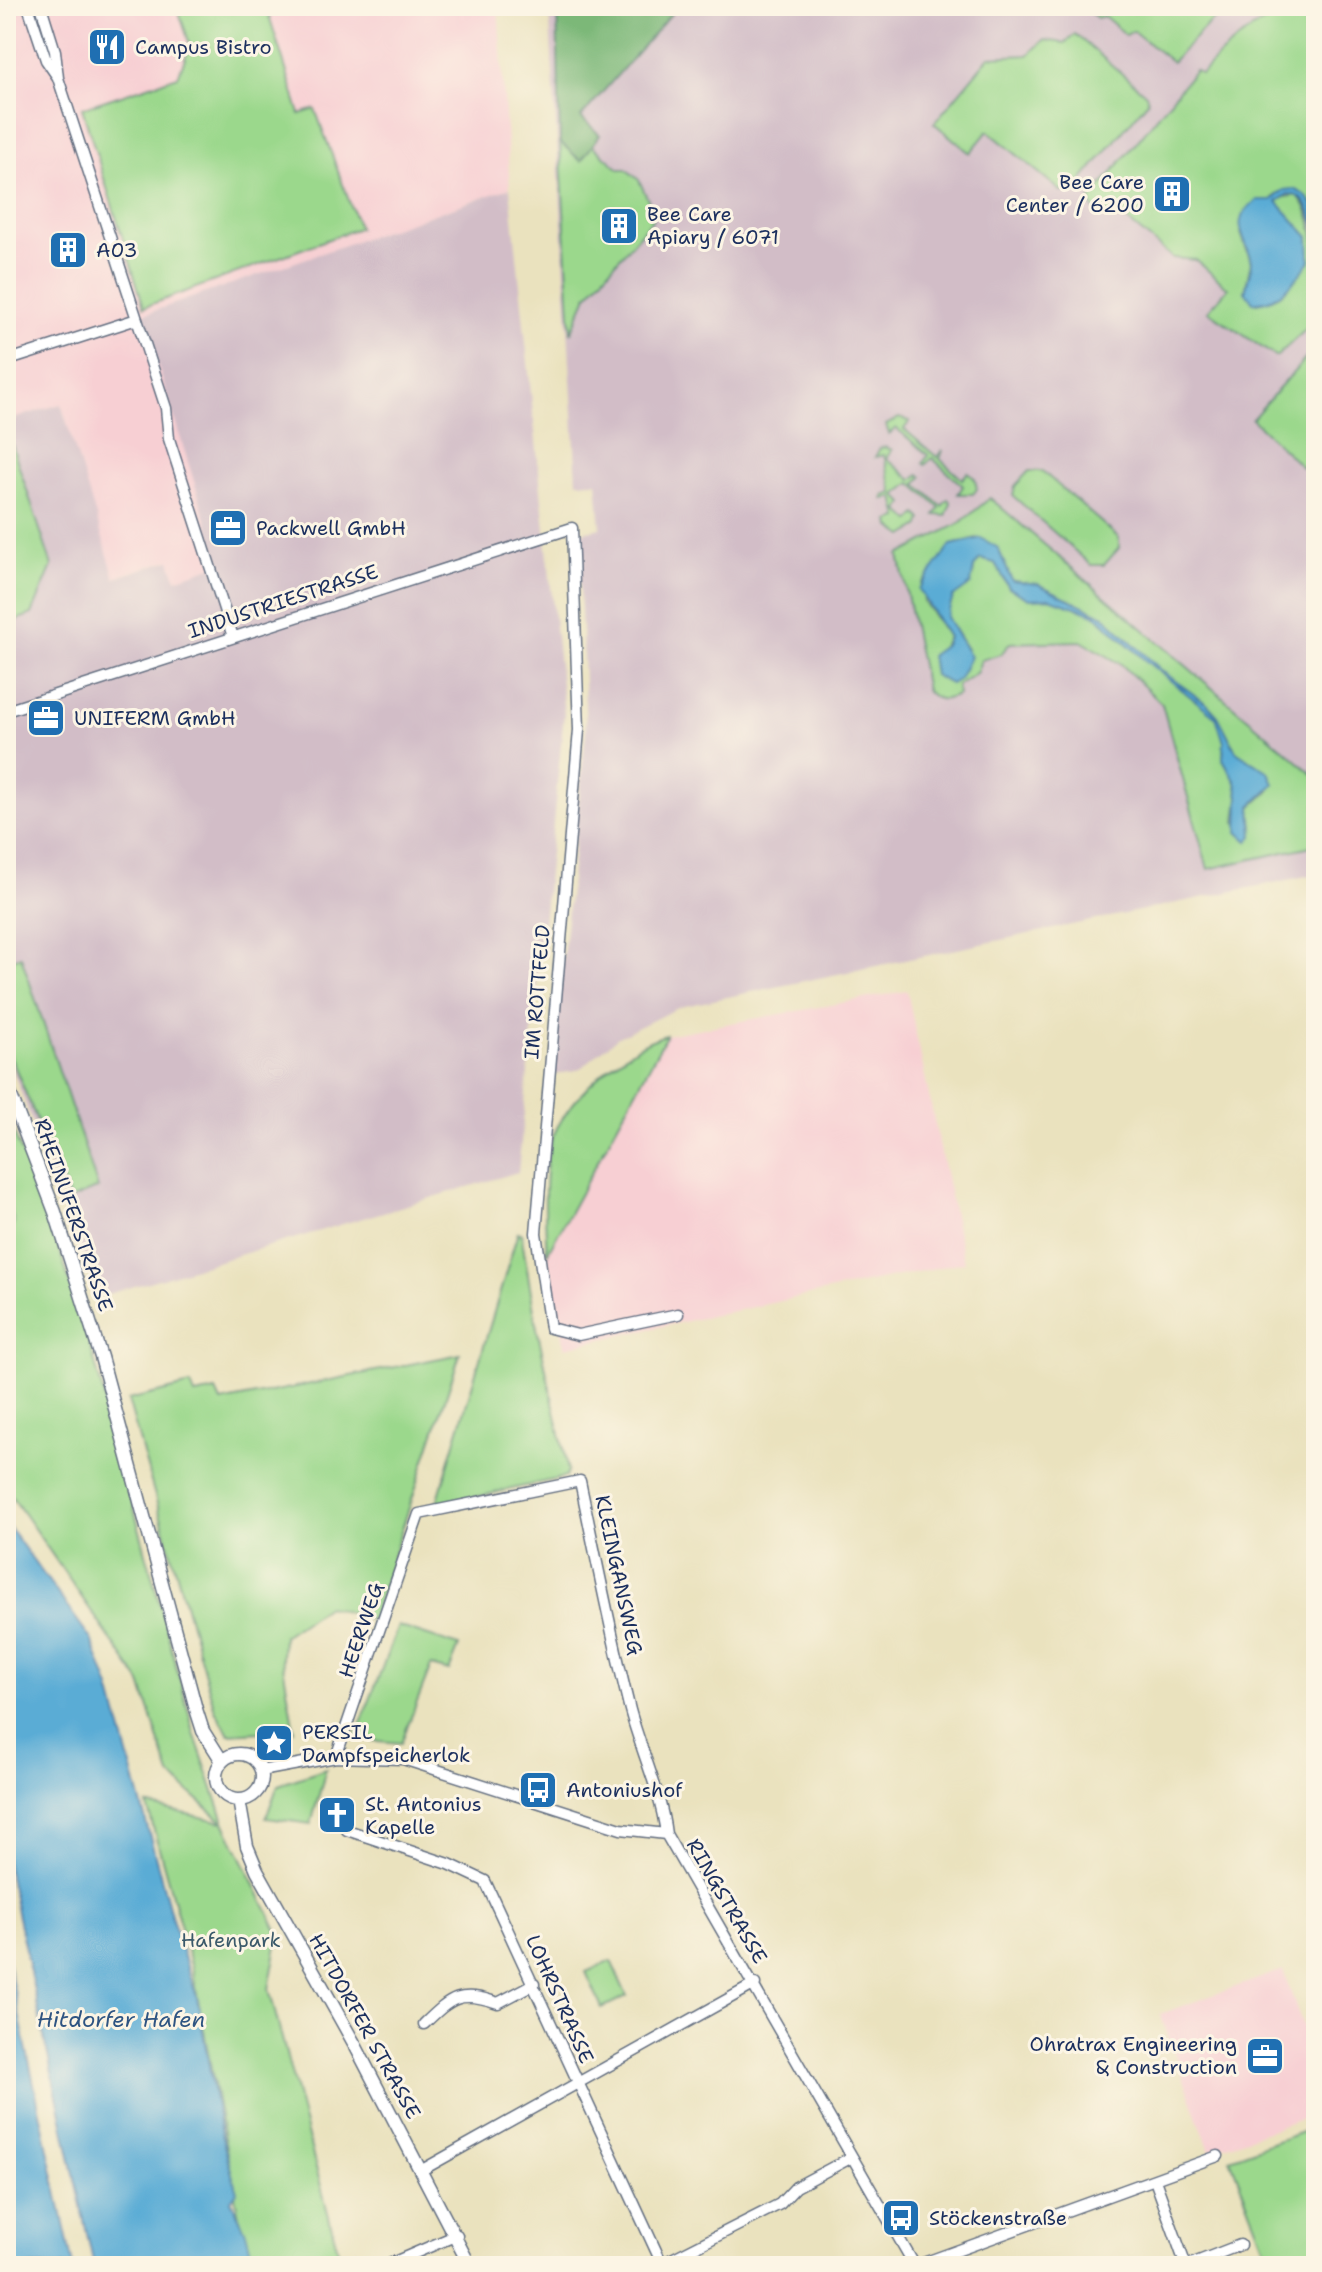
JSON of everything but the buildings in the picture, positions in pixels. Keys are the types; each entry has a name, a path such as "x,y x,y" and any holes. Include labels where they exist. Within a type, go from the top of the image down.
{"street":[{"path":"28,6 46,60 58,78"},
{"path":"41,6 55,51 58,78 166,408 169,439 233,637"},
{"path":"6,361 137,319"},
{"name":"INDUSTRIESTRASSE","path":"6,711 572,528"},
{"name":"IM ROTTFELD","path":"572,528 579,730 541,1147 536,1233 539,1272 550,1328 578,1335 678,1314"},
{"name":"RHEINUFERSTRASSE","path":"6,1083 55,1212 102,1361 203,1731 222,1761"},
{"name":"KLEINGANSWEG","path":"419,1514 580,1481 629,1707 645,1764 664,1812 666,1834"},
{"name":"HEERWEG","path":"336,1757 419,1514"},
{"path":"234,1755 248,1756 261,1771 260,1787 255,1793 239,1800 225,1795 219,1788 218,1770 222,1761 234,1755"},
{"name":"RINGSTRASSE","path":"261,1771 336,1757 403,1759 621,1829 666,1834 915,2266"},
{"name":"HITDORFER STRASSE","path":"239,1800 247,1846 257,1870 457,2235 470,2266"},
{"name":"LOHRSTRASSE","path":"347,1830 449,1864 485,1881 662,2265"},
{"path":"424,2024 445,2004 459,1997 473,1994 498,2003 534,1984"},
{"path":"422,2170 755,1984"},
{"path":"915,2266 1218,2156"},
{"path":"662,2265 780,2204 796,2187 852,2157"},
{"path":"1155,2180 1186,2266 1240,2245"},
{"path":"385,2266 457,2235"}],"shaded area":[{"path":"6,6 498,6 510,188 143,315 221,564 176,579 169,560 114,578 61,404 6,421"},
{"path":"549,6 1316,6 1316,874 680,1007 618,1037 580,1069 551,1076 586,732 578,533 601,528 597,482 577,482"},
{"path":"510,188 564,714 518,1172 98,1297 6,1053 6,421 61,404 115,578 170,560 176,579 220,564 142,315"},
{"path":"907,991 964,1262 565,1347 547,1254 666,1035"},
{"path":"1283,1970 1316,2063 1316,2114 1210,2151 1160,2014"}],"green space":[{"path":"177,6 266,6 300,114 315,109 359,228 144,307 82,108 178,76 190,45"},
{"path":"557,6 678,6 581,117 600,135 581,161 560,142"},
{"path":"1083,6 1231,6 1208,24 1172,62 1133,31 1126,35 1104,16 1097,18"},
{"path":"1316,6 1316,210 1310,200 1293,190 1276,195 1241,233 1251,262 1245,291 1257,303 1269,300 1288,288 1299,270 1309,237 1277,202 1281,198 1297,195 1311,220 1317,271 1316,320 1276,357 1208,311 1228,288 1196,260 1173,258 1118,213 1097,213 1089,201 1195,70 1201,74 1239,39 1267,21 1298,9"},
{"path":"1075,34 1146,94 1148,101 1075,189 1062,192 988,131 970,153 934,123 989,57 1028,55 1044,40 1065,43"},
{"path":"560,142 580,160 592,145 619,169 626,169 639,180 654,213 652,220 587,296 571,333"},
{"path":"1316,347 1316,481 1252,419"},
{"path":"899,418 910,421 904,429 937,457 943,450 940,459 962,479 968,472 975,479 977,489 973,494 958,494 963,486 932,458 925,465 923,463 928,455 896,428 889,434 886,425"},
{"path":"6,427 52,566 32,614 6,624"},
{"path":"880,448 892,450 886,458 912,480 919,474 922,477 916,484 942,506 948,499 951,503 946,516 935,515 940,508 911,483 896,495 904,503 899,510 911,521 917,514 922,519 920,526 904,536 891,527 890,521 899,518 894,497 884,499 884,496 893,493 884,455 875,457"},
{"path":"1029,471 1042,471 1119,538 1119,548 1104,565 1091,565 1013,496 1015,486"},
{"path":"990,498 1316,777 1316,845 1208,869 1162,704 1121,664 1081,641 1010,643 1001,654 981,660 977,672 957,686 958,695 940,699 930,694 926,690 899,555 960,523","holes":["976,538 1004,567 1012,581 1038,584 1104,616 1162,671 1208,705 1218,716 1236,751 1257,767 1270,790 1251,807 1253,827 1236,822 1239,797 1236,782 1223,759 1224,742 1217,717 1146,661 1095,614 1050,598 1029,599 1009,588 995,563 980,559 974,567 973,577 953,597 946,617 967,649 940,650 948,637 924,602 922,583 940,565 951,545"]},
{"path":"21,956 98,1188 70,1200 6,1046 6,961"},
{"path":"666,1035 547,1254 546,1167 558,1126 598,1077 633,1050"},
{"name":"Hafenpark","path":"6,1114 51,1223 92,1352 195,1736 225,1824 279,1934 269,1989 342,2266 255,2266 239,2217 192,1967 147,1805 223,1822 170,1775 141,1683 6,1488 6,1233 14,1223 6,1195"},
{"path":"518,1232 521,1233 537,1328 568,1471 566,1477 436,1506"},
{"path":"460,1354 372,1620 327,1606 283,1636 282,1659 294,1730 229,1734 215,1710 128,1400 191,1385 195,1395 216,1391 221,1402"},
{"path":"398,1626 459,1646 449,1671 431,1666 401,1743 355,1739"},
{"path":"326,1769 311,1824 266,1818 278,1785"},
{"path":"611,1961 627,1996 602,2008 586,1972"},
{"path":"1316,2127 1316,2266 1272,2266 1230,2158"}],"water":[{"path":"1293,189 1305,195 1312,204 1316,227 1299,197 1288,194 1277,202 1309,237 1310,261 1293,283 1278,295 1262,302 1253,302 1245,291 1251,265 1240,225 1242,217 1257,200 1272,200 1284,190"},
{"path":"981,538 998,548 1012,581 1038,584 1104,616 1162,671 1208,705 1218,716 1236,751 1269,772 1274,784 1251,806 1253,836 1248,841 1238,832 1239,796 1236,782 1223,759 1224,742 1216,717 1146,661 1095,614 1050,598 1029,599 1009,588 995,563 980,559 974,567 971,584 953,597 947,617 970,657 959,679 951,684 934,675 931,655 945,645 948,637 919,589 951,545"},
{"name":"Hitdorfer Hafen","path":"6,1523 91,1639 110,1688 173,1922 197,1997 221,2134 237,2192 231,2200 246,2232 255,2266 94,2266 6,1862"},
{"path":"6,1953 73,2266 6,2266"}],"place":[{"name":"Campus Bistro","path":"107,47"},
{"name":"Bee Care Center / 6200","path":"1172,194"},
{"name":"Bee Care Apiary / 6071","path":"619,226"},
{"name":"A03","path":"68,250"},
{"name":"Packwell GmbH","path":"228,528"},
{"name":"UNIFERM GmbH","path":"46,718"},
{"name":"PERSIL Dampfspeicherlok","path":"274,1743"},
{"name":"Antoniushof","path":"538,1790"},
{"name":"St. Antonius Kapelle","path":"337,1815"},
{"name":"Ohratrax Engineering & Construction","path":"1265,2056"},
{"name":"Stöckenstraße","path":"901,2218"}]}
